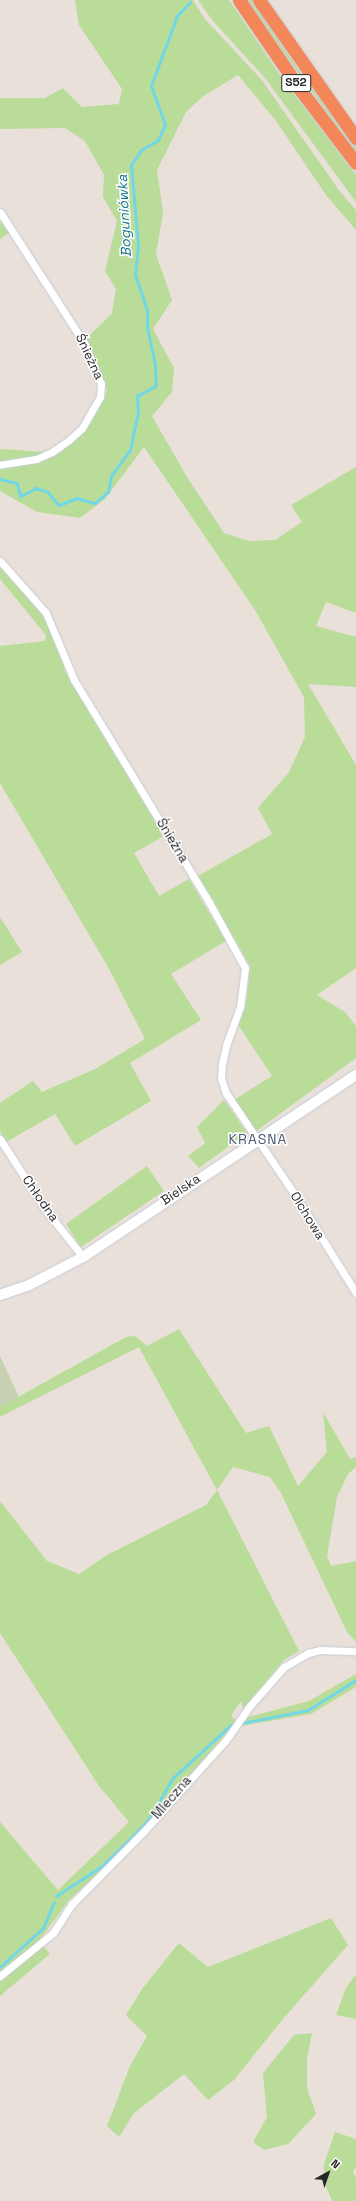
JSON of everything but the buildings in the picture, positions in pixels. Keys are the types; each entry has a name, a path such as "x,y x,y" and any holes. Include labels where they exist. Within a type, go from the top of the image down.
{"highway":[{"name":"S52","path":"239,0 299,88 356,163"},
{"name":"S52","path":"259,0 356,138"}],"street":[{"name":"Śnieżna","path":"0,212 84,343 101,384 100,397 89,417 82,428 69,440 52,452 36,459 0,465"},
{"name":"Śnieżna","path":"0,561 46,613 60,652 78,686 132,773 227,933 245,968 240,1007 227,1042 221,1078 226,1093 257,1140"},
{"name":"Bielska","path":"0,1295 29,1285 83,1257 356,1075"},
{"name":"Chłodna","path":"0,1139 45,1209 83,1257"},
{"name":"Olchowa","path":"257,1140 297,1198 356,1293"},
{"name":"Mleczna","path":"0,1976 53,1933 72,1904 144,1831 226,1740 248,1708 284,1667 308,1653 320,1650 356,1651"}],"green space":[{"path":"75,0 193,0 204,18 261,79 341,193 356,210 356,230 326,195 276,121 238,75 202,97 186,112 157,170 163,213 156,254 172,300 153,329 174,368 172,392 152,416 187,477 224,533 249,541 275,540 302,522 291,505 356,467 356,613 326,602 316,626 356,637 356,687 308,684 356,765 356,968 317,995 345,1012 356,1026 356,1058 255,1132 234,1100 272,1076 237,1023 247,996 250,966 198,876 272,834 258,808 289,772 305,737 304,697 255,610 144,447 105,499 80,518 37,512 0,491 0,449 60,453 81,435 107,390 87,338 112,313 116,289 105,271 117,221 103,197 104,175 85,141 65,128 0,129 0,98 45,98 63,88 82,107 119,104 122,89 79,25"},
{"path":"198,0 229,0 284,81 356,175 356,202 265,78 213,21"},
{"path":"246,0 252,0 296,66 356,147 356,153"},
{"path":"0,221 9,233 0,239"},
{"path":"0,566 45,618 67,675 164,836 134,853 159,896 189,879 226,941 171,974 201,1020 130,1063 151,1101 75,1146 55,1114 6,1142 0,1131 0,1103 33,1081 42,1092 95,1069 145,1039 108,967 0,783 0,646 45,641 46,635 0,579"},
{"path":"0,917 22,952 0,965"},
{"path":"224,1100 247,1133 199,1168 188,1156 205,1143 197,1127"},
{"path":"147,1166 164,1191 81,1247 66,1224"},
{"path":"179,1329 246,1433 269,1426 298,1486 327,1452 323,1412 350,1459 356,1457 356,1467 348,1474 337,1497 327,1556 331,1566 356,1561 356,1642 347,1632 281,1493 270,1477 233,1467 217,1490 139,1347 0,1417 0,1407 126,1337 135,1336 147,1346"},
{"path":"0,1356 19,1397 0,1407"},
{"path":"217,1490 299,1651 284,1660 243,1709 241,1701 231,1716 237,1721 138,1836 69,1900 39,1941 50,1954 0,1996 0,1822 58,1890 129,1822 99,1786 0,1633 0,1501 47,1561 79,1574 107,1555 206,1505"},
{"path":"356,1674 356,1687 311,1714 241,1726 248,1717 309,1701"},
{"path":"331,1918 348,1945 282,2020 234,2080 208,2100 184,2074 134,2113 119,2137 107,2126 130,2066 147,2036 126,2015 142,1989 179,1943 208,1967"},
{"path":"356,1974 356,2019 336,2015 346,1988"},
{"path":"312,2033 307,2059 307,2088 316,2114 288,2144 264,2150 253,2142 267,2117 263,2073 294,2035"},
{"path":"335,2132 356,2139 356,2168 353,2170 356,2179 356,2201 332,2201 324,2182 324,2164"}],"waterway":[{"name":"Boguniówka","path":"0,479 17,483 21,496 36,488 48,492 59,505 77,498 95,503 108,492 111,476 130,450 138,411 137,396 156,386 155,365 147,326 147,310 135,275 138,246 131,165 141,150 158,140 165,125 151,86 177,16 190,2"},
{"path":"242,1723 308,1710 356,1680"},
{"path":"56,1896 102,1866 125,1844 149,1819 173,1778 232,1724"},
{"path":"0,1967 43,1928 54,1902"}],"district":[{"name":"KRASNA","path":"258,1139"}]}
